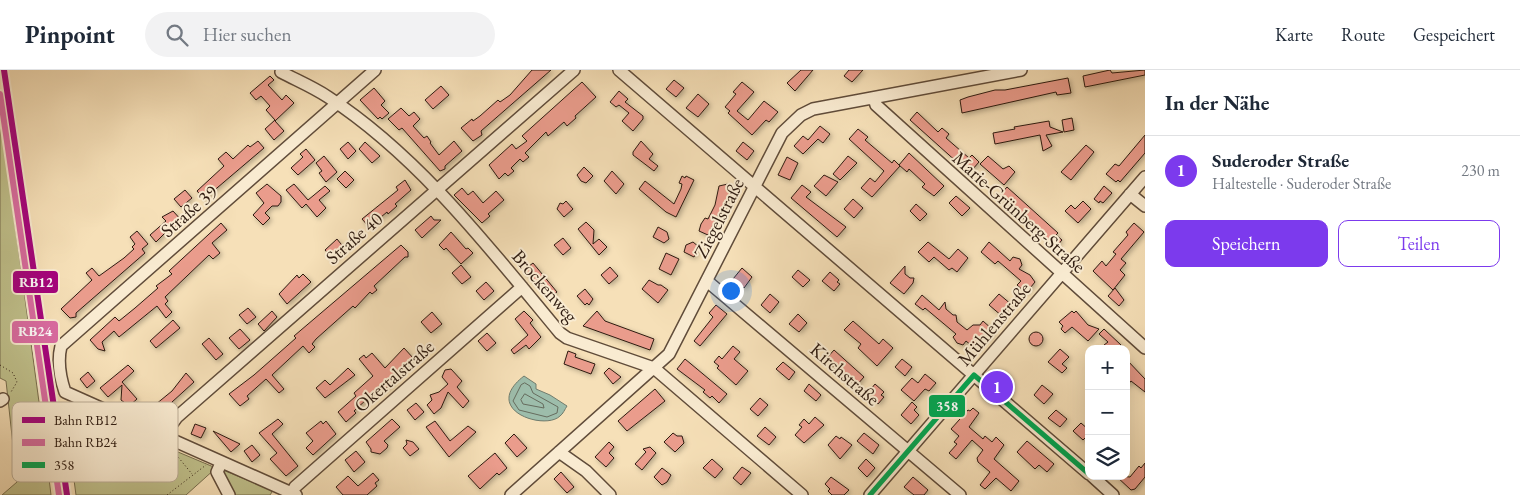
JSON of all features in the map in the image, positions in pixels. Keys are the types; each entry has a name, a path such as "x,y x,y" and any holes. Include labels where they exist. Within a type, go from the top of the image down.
{"street":[{"name":"Straße 39","path":"87,402 65,392 60,375 58,356 61,346 375,70"},
{"name":"Straße 40","path":"178,416 574,70"},
{"path":"619,70 1085,471"},
{"name":"Ziegelstraße","path":"511,495 669,354 782,134 801,114 813,109 1021,70"},
{"name":"Brockenweg","path":"281,72 336,104 388,143 436,189 567,338 654,368 802,495"},
{"name":"Marie-Grünberg-Straße","path":"874,98 876,105 1145,348"},
{"name":"Mühlenstraße","path":"870,495 1145,177"},
{"path":"1130,194 1145,206"},
{"name":"Kirchstraße","path":"707,280 960,495"},
{"name":"Okertalstraße","path":"287,493 522,287"},
{"path":"178,444 287,493"},
{"path":"559,452 586,471 610,495"},
{"path":"221,463 217,472 229,495"},
{"path":"1096,480 1113,495"}],"path":[{"path":"0,365 13,373 17,382 12,390 1,400"},
{"path":"178,455 193,475"},
{"path":"167,495 206,464"}],"green space":[{"path":"0,113 39,402 12,402 12,436 6,381 0,378"},
{"path":"178,452 216,468 186,495 76,495 74,482 178,482"},
{"path":"223,470 272,492 270,495 231,495 222,473"},
{"path":"17,482 49,482 51,495 2,495"}],"water":[{"path":"524,376 536,384 536,389 567,406 561,415 552,420 542,421 530,419 512,408 509,399 512,388"}],"building":[{"path":"532,70 551,70 481,131 482,135 473,141 461,128 472,119 473,121 480,116 498,100 500,102 510,95"},
{"path":"801,70 813,70 795,91 787,83"},
{"path":"849,70 863,70 852,82 844,76"},
{"path":"1110,70 1112,73 1145,70 1145,75 1085,87 1083,76"},
{"path":"270,76 274,80 268,85 282,100 286,95 294,103 275,121 284,131 274,140 265,129 275,120 266,110 270,106 261,96 256,100 250,93"},
{"path":"1068,78 1071,93 1057,95 1056,92 962,113 960,100 968,97 995,90 1005,90"},
{"path":"674,80 684,88 676,97 666,89"},
{"path":"582,82 596,97 567,126 564,122 548,136 546,132 525,153 529,157 523,162 520,159 511,168 514,171 508,176 505,173 499,179 489,165 512,144 516,149 527,141 522,136"},
{"path":"742,82 754,92 737,111 748,120 764,101 778,112 769,122 766,120 752,135 728,113 730,111 725,107 736,94 733,92"},
{"path":"441,86 449,95 433,109 425,100"},
{"path":"374,88 385,101 381,105 389,113 382,119 380,117 378,119 360,100"},
{"path":"619,91 628,99 625,102 643,116 643,119 633,131 622,121 629,113 619,105 616,107 610,102"},
{"path":"698,94 709,104 698,117 686,108"},
{"path":"401,108 409,116 414,112 420,119 413,126 424,138 427,136 439,155 454,141 462,151 445,166 445,169 440,171 402,128 399,130 388,119"},
{"path":"917,112 938,132 942,128 949,134 946,138 969,158 972,155 979,162 972,170 968,172 910,120"},
{"path":"1072,118 1074,130 1064,132 1062,120"},
{"path":"1049,121 1050,127 1063,132 1046,135 1052,146 1043,151 1040,135 995,144 993,133"},
{"path":"820,126 830,134 823,143 818,139 803,154 794,146 803,136 808,140"},
{"path":"858,129 868,137 865,140 892,163 894,160 900,166 872,197 861,188 870,178 875,182 884,171 849,139"},
{"path":"1145,135 1145,153 1120,182 1118,180 1116,182 1106,174 1115,164 1119,166"},
{"path":"258,141 264,148 204,199 197,191 224,166 218,159 226,152 233,159 248,145 250,147"},
{"path":"641,141 653,154 649,159 658,166 654,171 633,155"},
{"path":"348,142 356,151 348,159 340,149"},
{"path":"365,142 380,156 372,163 359,149"},
{"path":"743,142 754,151 747,160 736,151"},
{"path":"1086,145 1094,152 1071,180 1061,172"},
{"path":"306,149 315,160 298,175 291,168 303,157 300,154"},
{"path":"909,153 944,186 934,196 922,187 925,184 909,169 907,172 899,165"},
{"path":"324,156 337,172 326,182 319,173 322,171 316,163"},
{"path":"848,156 857,163 840,180 833,174"},
{"path":"988,156 1003,169 1009,166 1015,172 1004,185 980,164"},
{"path":"787,157 798,163 790,180 778,175"},
{"path":"584,167 593,176 586,183 581,181 577,175"},
{"path":"345,171 354,180 346,188 337,179"},
{"path":"612,171 624,184 616,194 604,181"},
{"path":"824,175 838,182 826,196 814,186"},
{"path":"682,176 694,180 676,217 666,212 639,189 645,181 674,204 681,189 682,184 679,183"},
{"path":"405,180 411,190 395,204 397,206 388,214 387,212 369,227 362,219 398,190 396,187"},
{"path":"267,184 281,196 281,202 278,206 272,206 265,213 270,218 263,225 253,215 264,203 256,193"},
{"path":"294,184 308,200 325,186 330,191 319,200 326,208 317,217 306,204 302,208 286,190"},
{"path":"728,184 735,189 722,216 718,215 708,235 699,231 701,224 705,218 708,219 715,205 719,186"},
{"path":"802,185 811,192 806,197 846,227 837,237 791,198"},
{"path":"1104,186 1112,193 1103,203 1100,201 1099,203 1094,199"},
{"path":"1007,187 1058,233 1056,235 1062,240 1055,248 999,196"},
{"path":"462,188 468,195 473,191 483,203 496,191 504,200 488,214 490,216 482,223 454,195"},
{"path":"185,190 192,198 181,207 174,199"},
{"path":"956,196 970,208 962,216 949,203"},
{"path":"853,199 863,208 854,218 844,209"},
{"path":"566,201 573,209 564,217 557,209 560,203 563,204"},
{"path":"1083,201 1091,209 1078,223 1065,211 1071,205 1075,209"},
{"path":"916,204 927,214 920,221 910,211"},
{"path":"173,211 182,221 175,227 173,225 156,242 150,235 166,221 162,217"},
{"path":"431,216 434,220 441,220 422,238 415,230"},
{"path":"586,222 594,230 593,244 599,239 607,247 599,255 578,229"},
{"path":"221,223 227,230 212,243 220,253 213,259 209,255 165,297 168,301 165,304 172,312 166,318 157,306 119,337 114,331 102,342 105,351 98,349 90,340 115,317 119,321 158,288 156,286 172,274 169,271"},
{"path":"1134,223 1144,232 1121,259 1126,263 1120,270 1125,275 1113,290 1093,271 1102,261 1106,266 1116,254 1113,252 1128,235 1126,232"},
{"path":"658,227 667,232 669,239 664,243 653,237"},
{"path":"137,231 148,244 142,249 145,253 76,313 76,317 70,318 61,309 92,280 86,273 92,268 99,276 124,258 134,249 132,247 135,244 130,237"},
{"path":"451,232 466,249 468,248 473,253 461,264 446,248 444,250 439,245"},
{"path":"563,238 571,248 563,255 554,245"},
{"path":"337,239 345,249 333,259 325,250"},
{"path":"693,242 699,247 694,257 684,252 686,245"},
{"path":"928,242 949,259 958,249 968,258 957,272 952,268 949,270 934,257 929,262 918,252"},
{"path":"989,242 1010,261 1013,257 1020,259 1022,265 1019,269 1030,275 1035,282 1026,293 1017,285 1021,281 998,261 995,264 981,252"},
{"path":"401,245 408,252 408,257 405,257 374,286 377,290 372,294 370,292 355,308 353,306 316,339 312,344 315,347 309,353 303,346 272,375 284,389 279,393 266,379 247,396 249,399 240,406 229,394 254,375 296,338 294,336"},
{"path":"666,253 679,259 671,275 659,269"},
{"path":"533,263 557,292 550,298 523,271"},
{"path":"461,265 471,277 462,284 452,273"},
{"path":"905,266 905,274 910,278 914,278 913,283 904,294 890,283"},
{"path":"610,267 618,276 609,284 601,275"},
{"path":"742,268 752,277 744,288 733,279"},
{"path":"798,270 810,280 803,287 792,277"},
{"path":"830,272 839,280 837,282 840,284 834,291 822,281"},
{"path":"303,274 311,282 287,304 279,294 297,275 299,278"},
{"path":"649,280 668,290 658,303 642,289"},
{"path":"486,282 494,291 484,300 476,291"},
{"path":"1115,288 1124,300 1119,306 1108,296"},
{"path":"585,289 593,299 589,305 587,303 585,305 577,296"},
{"path":"770,294 779,302 770,313 761,305"},
{"path":"999,294 1012,305 1002,316 989,305"},
{"path":"922,295 939,310 945,302 946,309 953,315 956,315 957,322 967,330 973,325 980,325 983,321 993,330 991,336 986,339 982,336 972,346 966,341 963,345 957,343 953,337 956,334 925,308 923,310 915,304"},
{"path":"716,305 727,314 700,346 694,341 713,317 709,313"},
{"path":"248,308 256,317 247,324 239,315"},
{"path":"272,311 277,317 264,331 258,324"},
{"path":"524,311 533,320 530,323 541,337 529,349 526,345 514,354 511,350 528,335 515,319"},
{"path":"597,311 605,321 654,339 650,350 583,326"},
{"path":"1072,311 1074,313 1076,311 1088,325 1099,329 1088,341 1072,327 1065,333 1061,329 1063,326 1059,322"},
{"path":"432,312 442,324 431,333 421,322"},
{"path":"798,314 807,323 799,332 789,324"},
{"path":"173,320 180,328 156,348 150,341"},
{"path":"853,321 879,344 883,339 893,348 877,366 858,348 861,344 844,330"},
{"path":"240,329 250,340 239,349 229,338"},
{"path":"1104,329 1121,345 1104,345 1108,342 1099,334"},
{"path":"1033,332 1039,332 1043,339 1039,346 1033,346 1029,342 1029,336"},
{"path":"487,333 496,343 487,351 478,341"},
{"path":"209,338 223,354 216,360 202,344"},
{"path":"733,346 740,352 734,359 748,371 736,385 717,368 719,366 714,362 719,356 722,359"},
{"path":"404,348 414,359 391,377 394,381 384,390 381,386 354,411 356,413 346,422 338,412 356,396 354,393 373,376 359,359 364,355 366,358 372,353 385,368"},
{"path":"1060,349 1069,357 1062,364 1067,368 1062,373 1048,362"},
{"path":"834,350 864,377 856,386 834,366 830,367 830,362 826,359"},
{"path":"568,351 576,354 575,357 595,364 591,374 564,364"},
{"path":"685,359 727,394 719,403 712,396 710,398 703,392 705,390 677,369"},
{"path":"902,359 912,367 905,376 895,367"},
{"path":"783,362 795,372 789,380 776,369"},
{"path":"1130,363 1145,379 1145,392 1131,381 1130,382"},
{"path":"128,365 134,371 122,382 137,399 134,402 124,402 121,400 122,385 108,397 100,388"},
{"path":"348,368 355,375 325,398 316,388 325,380 330,385"},
{"path":"609,368 621,377 613,384 604,373"},
{"path":"451,369 462,381 457,387 469,401 463,408 448,392 441,408 434,414 427,405 432,400 430,395 439,392 448,384 442,377 445,370"},
{"path":"88,372 95,381 87,388 80,379"},
{"path":"186,373 194,382 172,402 159,402 172,391"},
{"path":"925,374 936,383 929,391 925,389 914,401 901,390 912,378 918,383"},
{"path":"809,384 821,395 816,401 804,391"},
{"path":"875,384 884,392 881,395 884,397 878,404 867,394"},
{"path":"1042,385 1053,394 1044,404 1034,395"},
{"path":"655,389 665,401 627,431 618,421"},
{"path":"760,398 768,405 758,416 750,409"},
{"path":"912,402 917,407 914,410 919,415 911,424 901,415"},
{"path":"416,403 424,412 415,420 407,410"},
{"path":"973,408 979,413 969,427 983,439 985,436 992,442 996,437 1004,445 994,459 1019,481 1011,491 996,478 985,489 980,485 990,472 978,462 977,458 983,450 972,440 956,459 949,453 957,444 954,442 959,436 951,429 968,410 970,411"},
{"path":"1056,410 1067,419 1060,427 1048,418"},
{"path":"815,417 824,425 804,443 795,435 802,427 799,425 804,419 809,424"},
{"path":"278,419 283,424 272,434 298,466 286,476 270,459 277,453 259,433"},
{"path":"392,419 400,427 384,441 388,445 387,448 380,454 371,452 366,442"},
{"path":"321,421 323,424 326,421 336,434 313,455 306,448 313,441 306,433"},
{"path":"435,421 450,441 468,426 476,432 449,457 426,427"},
{"path":"1081,423 1085,426 1085,438 1083,440 1073,431"},
{"path":"195,424 206,428 201,438 191,434"},
{"path":"765,427 776,437 769,445 757,436"},
{"path":"213,431 240,444 231,452"},
{"path":"673,433 677,436 682,436 684,443 675,452 664,442"},
{"path":"864,433 879,445 873,454 857,441"},
{"path":"514,434 527,448 517,457 505,443"},
{"path":"836,436 840,439 841,437 852,445 840,459 828,445"},
{"path":"406,440 413,442 419,449 410,456 403,448 407,444"},
{"path":"1027,441 1054,464 1047,472 1039,465 1035,469 1017,452"},
{"path":"609,442 614,447 609,453 614,458 606,467 595,457"},
{"path":"252,445 260,455 252,462 244,451"},
{"path":"650,447 656,453 642,470 635,464 646,452 643,449"},
{"path":"356,451 365,462 354,472 345,460"},
{"path":"495,453 507,468 499,475 497,473 480,489 468,476"},
{"path":"712,459 723,469 715,478 703,468"},
{"path":"866,459 875,468 867,477 858,468"},
{"path":"1145,463 1145,477 1135,489 1131,490 1120,480 1130,480 1130,477 1139,466 1141,468"},
{"path":"742,467 751,473 741,485 733,478"},
{"path":"662,468 671,475 667,482 662,485 654,477"},
{"path":"561,472 574,487 567,493 554,479"},
{"path":"373,473 379,480 375,483 377,486 367,495 343,495 336,487 348,476 358,486"},
{"path":"831,477 849,490 844,495 832,495 828,491 830,489 825,484"},
{"path":"913,477 928,490 924,495 914,495 904,487"}],"rail line":[{"name":"RB12","path":"4,70 53,402"},
{"name":"RB24","path":"0,94 45,402"},
{"name":"RB24","path":"57,482 59,495"},
{"name":"RB12","path":"65,482 67,495"}],"transit line":[{"name":"358","path":"870,495 974,375 1085,471"}],"place":[{"name":"Suderoder Straße","path":"997,387"}]}
